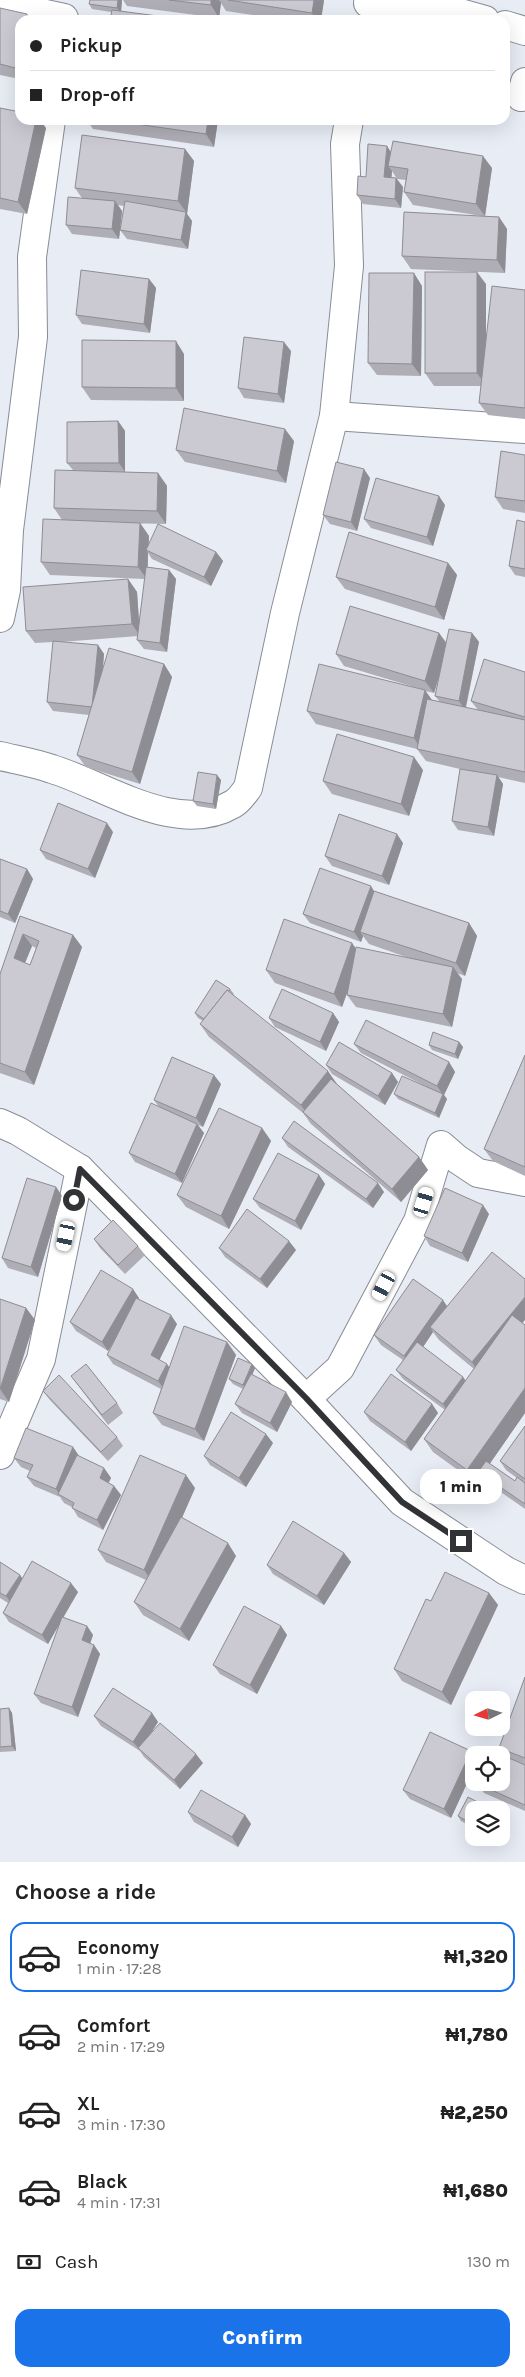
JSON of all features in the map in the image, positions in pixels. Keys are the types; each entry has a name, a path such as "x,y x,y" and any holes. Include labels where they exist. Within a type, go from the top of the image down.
{"street":[{"path":"0,4 65,13"},
{"path":"368,8 464,15"},
{"path":"510,26 525,31"},
{"path":"0,618 6,590 9,530 33,337 32,257 49,125"},
{"path":"0,756 52,768 155,810 198,815 218,812 235,804 248,788 285,613 334,416 349,266 345,144 348,125"},
{"path":"334,416 525,430"},
{"path":"0,1123 80,1169 306,1398 402,1502 506,1571 525,1580"},
{"path":"306,1398 340,1368 418,1221 441,1145 457,1159 478,1173 525,1182"},
{"path":"0,1456 41,1359 80,1169"}],"building":[{"path":"90,0 118,0 117,8 89,4"},
{"path":"169,0 211,0 211,5"},
{"path":"228,0 314,0 312,13"},
{"path":"0,8 27,14 15,15 15,68 0,64"},
{"path":"112,10 150,15 111,15"},
{"path":"0,108 15,111 15,125 35,125 18,202 0,198"},
{"path":"143,125 207,125 206,134"},
{"path":"82,135 185,149 178,201 75,188"},
{"path":"393,141 483,156 476,204 404,192 408,169 388,166"},
{"path":"368,144 387,146 384,177 396,178 395,199 357,195 358,176 366,177"},
{"path":"68,197 115,201 112,229 66,225"},
{"path":"125,201 186,212 181,240 120,230"},
{"path":"404,212 499,217 497,260 402,256"},
{"path":"81,270 149,279 144,324 76,315"},
{"path":"425,272 477,272 477,373 425,373"},
{"path":"369,273 414,273 412,364 368,363"},
{"path":"492,286 525,290 525,408 479,403"},
{"path":"244,337 284,342 278,394 238,388"},
{"path":"82,340 176,341 176,388 82,387"},
{"path":"184,408 285,429 277,471 176,450"},
{"path":"118,421 119,463 67,463 67,422"},
{"path":"501,451 525,455 525,501 495,497"},
{"path":"336,462 364,469 351,522 323,515"},
{"path":"55,470 158,473 157,511 54,508"},
{"path":"376,478 439,496 427,537 364,519"},
{"path":"43,519 140,523 138,567 41,562"},
{"path":"517,520 525,522 525,569 509,566"},
{"path":"158,524 216,552 204,577 146,550"},
{"path":"349,532 448,563 435,607 336,577"},
{"path":"146,567 169,570 160,643 137,640"},
{"path":"128,579 132,624 26,631 23,587"},
{"path":"350,606 439,633 425,681 336,654"},
{"path":"449,629 472,633 459,701 435,696"},
{"path":"53,641 98,645 92,707 47,702"},
{"path":"109,648 164,664 132,772 77,755"},
{"path":"484,659 525,672 525,717 471,701"},
{"path":"319,664 425,690 414,738 307,711"},
{"path":"427,699 525,720 525,772 417,749"},
{"path":"337,734 414,757 401,804 323,781"},
{"path":"460,769 497,775 488,827 452,821"},
{"path":"198,772 217,775 213,804 193,801"},
{"path":"58,803 107,823 88,869 40,850"},
{"path":"339,814 397,834 382,876 325,856"},
{"path":"0,859 27,869 8,914 0,911"},
{"path":"320,868 371,886 354,932 303,914"},
{"path":"374,891 469,923 456,963 360,932"},
{"path":"20,916 73,935 25,1072 0,1063 0,974","holes":["23,934 39,941 30,965 14,958"]},
{"path":"284,919 352,943 334,994 266,970"},
{"path":"356,947 453,967 443,1014 347,995"},
{"path":"216,980 230,989 229,991 227,990 204,1019 195,1013"},
{"path":"282,989 333,1013 320,1042 269,1018"},
{"path":"227,990 328,1071 301,1105 200,1024"},
{"path":"366,1020 449,1062 437,1086 354,1044"},
{"path":"433,1032 459,1042 455,1054 429,1045"},
{"path":"339,1042 392,1073 378,1096 326,1065"},
{"path":"525,1055 525,1167 484,1149"},
{"path":"172,1057 214,1075 196,1118 154,1100"},
{"path":"402,1076 443,1094 435,1113 394,1094"},
{"path":"331,1079 419,1157 392,1189 303,1112"},
{"path":"151,1103 197,1124 175,1174 129,1153"},
{"path":"219,1108 262,1128 221,1216 177,1195"},
{"path":"294,1121 378,1183 366,1199 282,1138"},
{"path":"278,1153 319,1175 295,1221 253,1199"},
{"path":"27,1178 56,1187 31,1267 2,1258"},
{"path":"445,1188 483,1205 462,1253 424,1236"},
{"path":"247,1209 289,1241 260,1279 219,1248"},
{"path":"113,1220 138,1246 118,1265 94,1239"},
{"path":"492,1252 525,1279 525,1297 472,1362 430,1327"},
{"path":"101,1270 133,1289 102,1342 70,1322"},
{"path":"413,1279 443,1300 404,1356 374,1335"},
{"path":"136,1298 171,1315 151,1355 167,1364 158,1381 107,1355"},
{"path":"0,1299 26,1308 0,1389"},
{"path":"512,1315 525,1325 525,1388 467,1470 424,1439"},
{"path":"184,1326 227,1342 195,1429 153,1413"},
{"path":"417,1342 463,1377 443,1404 396,1370"},
{"path":"238,1358 252,1364 243,1385 229,1379"},
{"path":"86,1364 117,1403 102,1415 71,1376"},
{"path":"251,1374 286,1392 270,1423 235,1404"},
{"path":"391,1374 432,1404 405,1442 364,1412"},
{"path":"59,1375 117,1437 101,1452 43,1391"},
{"path":"231,1412 266,1434 239,1478 204,1456"},
{"path":"525,1426 525,1479 500,1461"},
{"path":"26,1428 73,1447 56,1489 27,1477 33,1465 14,1458"},
{"path":"77,1455 104,1468 100,1478 114,1486 97,1520 72,1508 74,1503 58,1494"},
{"path":"140,1455 186,1475 144,1570 98,1550"},
{"path":"486,1461 515,1481 517,1477 525,1483 525,1504 478,1472"},
{"path":"181,1517 228,1543 180,1629 134,1602"},
{"path":"293,1521 344,1553 317,1596 267,1565"},
{"path":"32,1561 71,1583 42,1635 3,1613"},
{"path":"0,1562 20,1575 6,1596 0,1593"},
{"path":"445,1572 489,1593 442,1692 394,1669 426,1599 431,1601"},
{"path":"244,1606 281,1626 250,1685 213,1665"},
{"path":"62,1617 87,1626 82,1640 94,1645 72,1707 34,1694"},
{"path":"525,1677 525,1758 510,1752 510,1746 500,1746 503,1736 510,1736 510,1718"},
{"path":"113,1688 152,1713 133,1742 94,1716"},
{"path":"9,1708 12,1746 0,1747 0,1709"},
{"path":"160,1723 196,1754 174,1780 138,1748"},
{"path":"430,1732 465,1748 465,1764 444,1809 403,1790"},
{"path":"510,1758 525,1765 525,1805 494,1791 510,1791"},
{"path":"201,1790 245,1815 232,1837 188,1812"},
{"path":"468,1797 476,1801 466,1801"},
{"path":"465,1803 465,1820 458,1816"}],"route":[{"path":"74,1200 80,1169 306,1398 402,1502 461,1541"}]}
